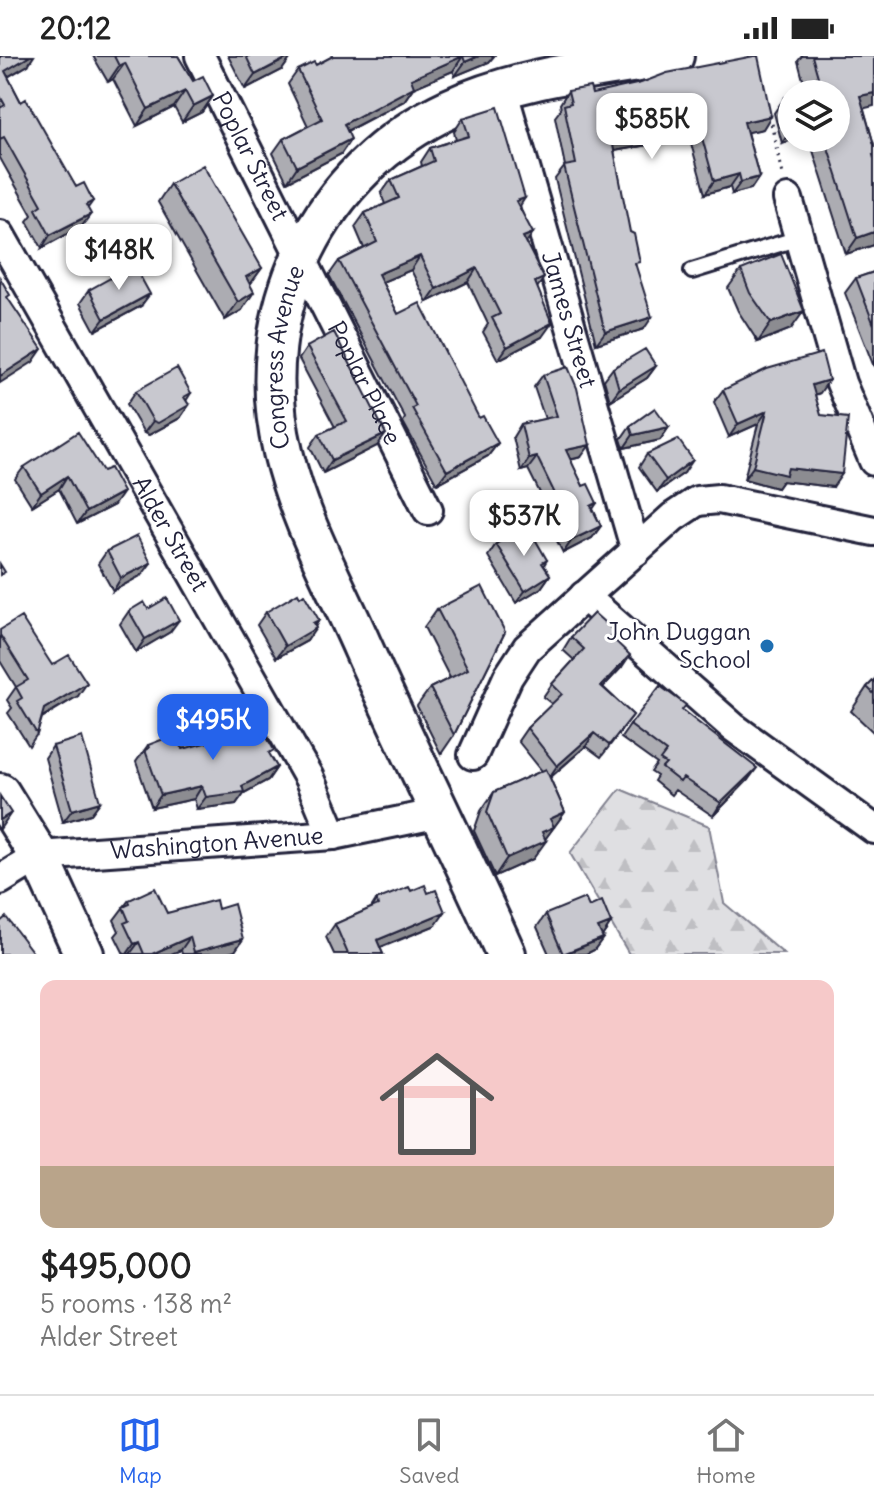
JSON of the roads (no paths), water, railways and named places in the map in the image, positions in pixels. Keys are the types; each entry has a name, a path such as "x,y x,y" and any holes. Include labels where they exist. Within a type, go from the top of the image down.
{"street":[{"name":"Poplar Street","path":"200,56 300,256"},
{"name":"Congress Avenue","path":"506,954 320,552 284,455 275,404 275,353 283,308 300,256 334,198 380,152 433,116 502,89 674,56"},
{"name":"James Street","path":"502,89 636,551"},
{"path":"788,199 841,383 874,461"},
{"name":"Alder Street","path":"0,235 309,778 333,835"},
{"name":"Poplar Place","path":"300,256 428,510"},
{"path":"473,755 517,661 584,596 686,508 707,499 874,531"},
{"path":"584,596 733,727 874,829"},
{"path":"0,793 39,856 84,954"},
{"name":"Washington Avenue","path":"0,880 39,856 333,835 440,813"}],"lane":[{"path":"692,271 799,238"}],"place":[{"name":"John Duggan School","path":"767,646"}]}
